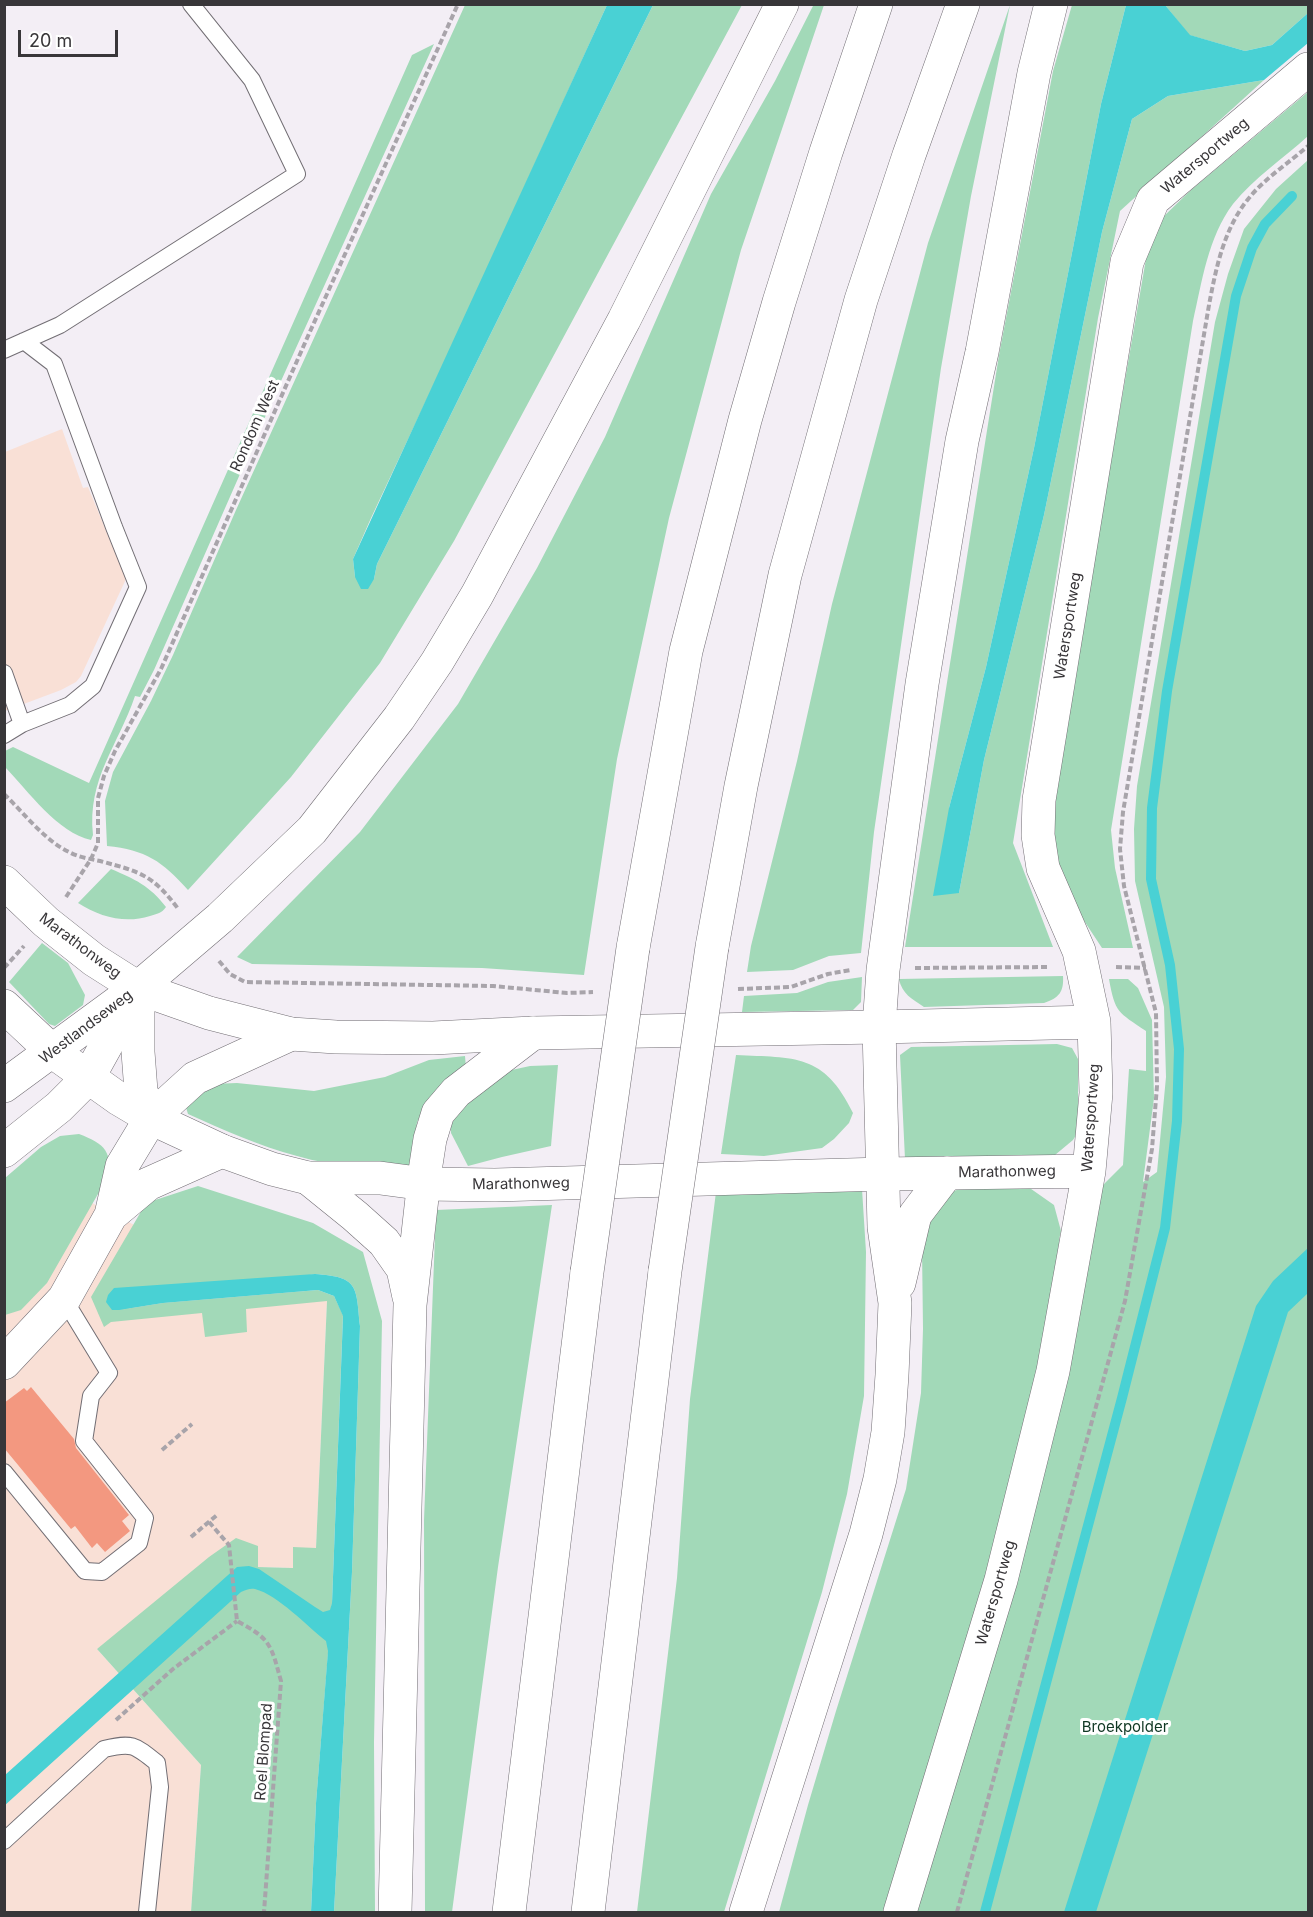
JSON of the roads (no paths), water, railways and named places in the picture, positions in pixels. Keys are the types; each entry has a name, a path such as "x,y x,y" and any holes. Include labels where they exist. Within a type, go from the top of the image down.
{"main road":[{"path":"151,1118 141,1092 138,1052 138,988 220,918 312,830 399,718 437,662 477,595 624,320 782,4"},
{"path":"509,1912 587,1272 633,948 686,651 745,420 779,302 876,4"},
{"path":"588,1912 665,1271 712,947 741,786 785,575 861,300 909,155 963,4"},
{"path":"895,1303 884,1227 879,1027 883,970 922,684 962,441 986,330 1034,73 1051,4"},
{"name":"Watersportweg","path":"900,1912 1001,1580 1053,1371 1089,1171 1096,1093 1094,1022 1079,951 1043,867 1038,835 1039,800 1127,262 1153,200 1308,69"},
{"name":"Marathonweg","path":"4,882 46,922 94,960 138,988 209,1013 291,1034 410,1038 533,1033 1094,1022"},
{"name":"Westlandseweg","path":"4,1086 138,988"},
{"name":"Westlandseweg","path":"4,1151 59,1107 88,1078 138,988"},
{"name":"Marathonweg","path":"4,1006 53,1052 88,1078 151,1118 222,1151 272,1169 308,1178 380,1178 425,1184 495,1185 883,1174 1089,1171"},
{"path":"395,1912 410,1305 430,1139 438,1113 456,1092 533,1033"},
{"path":"5,1361 64,1299 111,1215 122,1166 151,1118 195,1078 291,1034"},
{"path":"111,1215 148,1184 222,1151"},
{"path":"746,1912 866,1534 880,1479 888,1432 895,1303 915,1215 947,1173"},
{"path":"308,1178 356,1216 384,1242 404,1269 410,1305"}],"lane":[{"path":"4,350 60,325 297,174 252,80 191,4"},
{"path":"4,735 22,724 70,705 93,686 138,587 54,364 24,340"},
{"path":"6,681 22,724"},
{"path":"4,1472 85,1570 102,1572 139,1543 146,1518 84,1441 91,1396 108,1373 64,1299"},
{"path":"4,1841 104,1749 121,1744 137,1747 158,1763 160,1787 147,1912"}],"water":[{"path":"607,5 653,5 377,564 374,579 368,589 361,589 355,577 353,559"},
{"path":"1126,5 1165,5 1190,35 1245,51 1272,45 1308,13 1308,43 1264,80 1168,96 1132,119 1102,232 1044,515 984,760 959,893 933,896 949,808 986,667 1034,448 1101,104"},
{"path":"1308,1248 1308,1293 1288,1312 1096,1912 1064,1912 1256,1306 1273,1281"},
{"path":"315,1274 329,1275 348,1281 356,1293 360,1326 352,1572 334,1912 311,1912 316,1803 328,1651 326,1641 283,1604 255,1589 241,1592 4,1806 5,1775 237,1567 249,1566 259,1569 323,1612 330,1610 343,1316 334,1296 318,1290 163,1303 119,1310 112,1310 106,1302 114,1288"}],"waterway":[{"path":"985,1912 1165,1228 1177,1121 1179,1049 1170,965 1151,879 1152,808 1167,691 1236,296 1252,248 1265,224 1292,196"}],"park label":[{"name":"Broekpolder","path":"1125,1727"}]}
